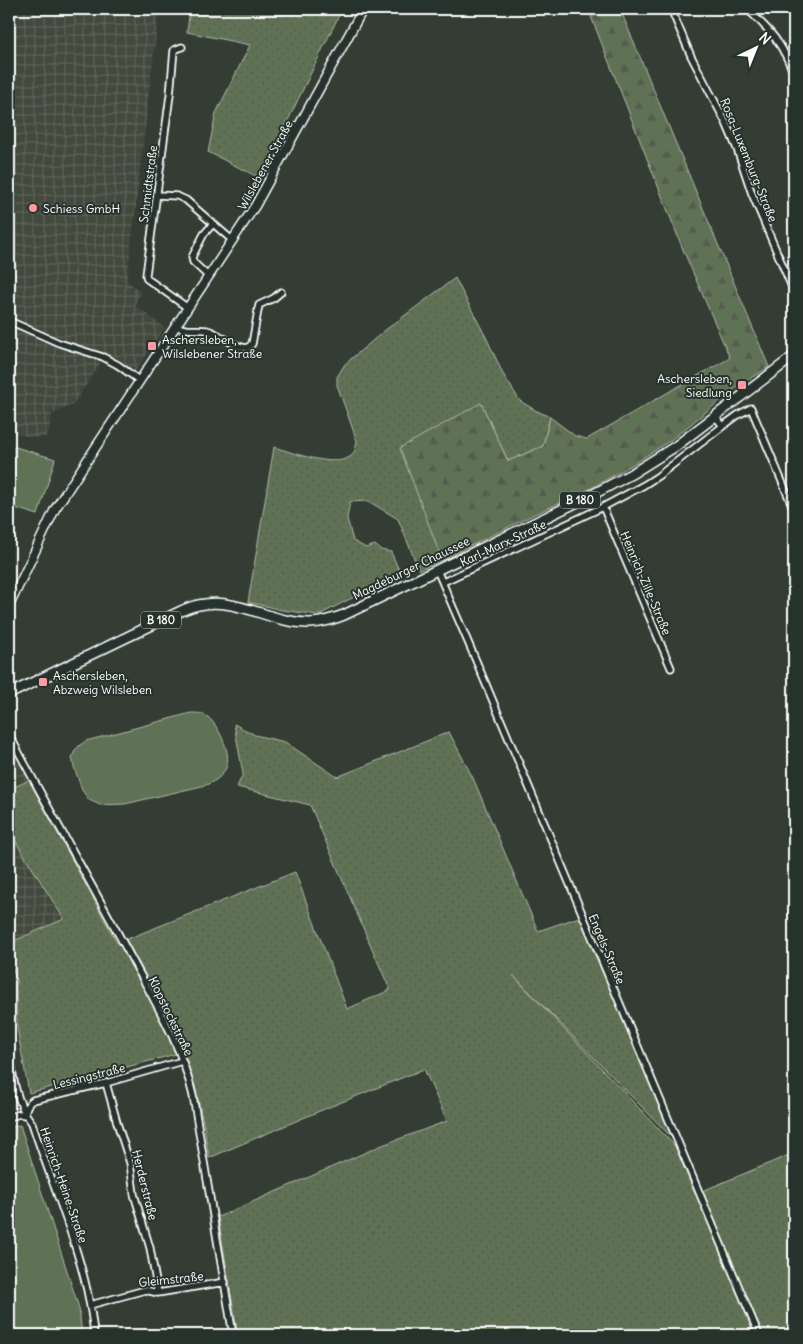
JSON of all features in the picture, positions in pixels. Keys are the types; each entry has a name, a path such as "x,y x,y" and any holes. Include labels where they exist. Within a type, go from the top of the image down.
{"main road":[{"name":"Magdeburger Chaussee","path":"9,694 179,612 198,605 219,603 286,621 305,623 322,622 344,615 625,478 668,451 794,356"}],"street":[{"name":"Wilslebener Straße","path":"9,606 55,509 255,206 364,9"},
{"name":"Rosa-Luxemburg-Straße","path":"671,9 691,56 726,123 752,194 792,279 794,292"},
{"path":"747,9 775,37 792,61 794,75"},
{"name":"Schmidtstraße","path":"182,47 174,50 170,95 146,275 150,282 188,308"},
{"path":"156,195 177,196 186,200 213,224 234,239"},
{"path":"209,277 193,262 192,256 204,234 213,224"},
{"path":"176,326 185,329 209,330 236,345 247,348 252,344 259,305 274,298 281,292"},
{"path":"9,322 59,343 103,358 118,365 140,381"},
{"name":"Karl-Marx-Straße","path":"443,582 603,507 644,485 738,414 751,408 794,510"},
{"path":"715,416 723,426"},
{"name":"Heinrich-Zille-Straße","path":"603,507 672,668"},
{"name":"Engels-Straße","path":"437,570 759,1335"},
{"name":"Klopstockstraße","path":"9,734 166,1024 182,1061 192,1096 233,1335"},
{"name":"Heinrich-Heine-Straße","path":"9,1044 11,1064 21,1106 25,1115 32,1123 77,1252 90,1305 94,1335"},
{"name":"Lessingstraße","path":"25,1115 27,1106 33,1100 106,1083 182,1061"},
{"name":"Herderstraße","path":"106,1083 130,1163 134,1194 150,1248 158,1293"},
{"path":"9,1117 20,1114 25,1115"},
{"name":"Gleimstraße","path":"90,1305 145,1290 158,1293 225,1282"}],"shaded area":[{"path":"9,9 159,9 127,281 141,292 135,305 165,328 130,379 102,361 73,405 52,414 49,431 45,437 37,438 9,432"},
{"path":"9,743 29,780 9,790"},
{"path":"9,831 64,920 9,943"}],"green space":[{"path":"190,9 342,9 260,178 208,152 216,113 250,45 187,32"},
{"path":"588,9 620,9 769,367 741,384 671,440 637,462 588,490 442,560 400,448 481,403 508,461 543,446 550,417 575,436 587,439 730,358 684,252"},
{"path":"455,278 503,374 520,401 550,417 543,446 508,461 481,403 435,539 442,560 419,570 398,519 368,501 350,502 347,518 353,541 366,548 375,545 381,550 391,552 402,577 350,599 319,615 282,610 248,602 274,447 325,460 344,460 351,456 357,441 337,385 337,377 345,364 384,331"},
{"path":"9,445 55,459 38,515 9,506"},
{"path":"191,713 203,714 208,717 213,722 225,744 228,758 227,765 219,778 206,785 125,804 100,805 89,800 82,790 72,758 75,750 80,745 86,741"},
{"path":"234,724 255,735 285,742 337,777 449,732 473,778 538,931 582,916 679,1145 513,975 675,1146 695,1194 794,1153 794,1335 238,1335 218,1217 380,1146 447,1121 424,1069 209,1158 195,1086 183,1053 29,1093 17,1028 16,977 9,960 9,943 64,919 9,831 9,790 29,780 117,943 295,872 347,1009 390,990 310,805 237,787 243,774"},
{"path":"20,1125 79,1308 82,1335 9,1335 9,1127"}],"place":[{"name":"Schiess GmbH","path":"33,208"},
{"name":"Aschersleben, Wilslebener Straße","path":"152,346"},
{"name":"Aschersleben, Siedlung","path":"742,385"},
{"name":"Aschersleben, Abzweig Wilsleben","path":"43,682"}]}
